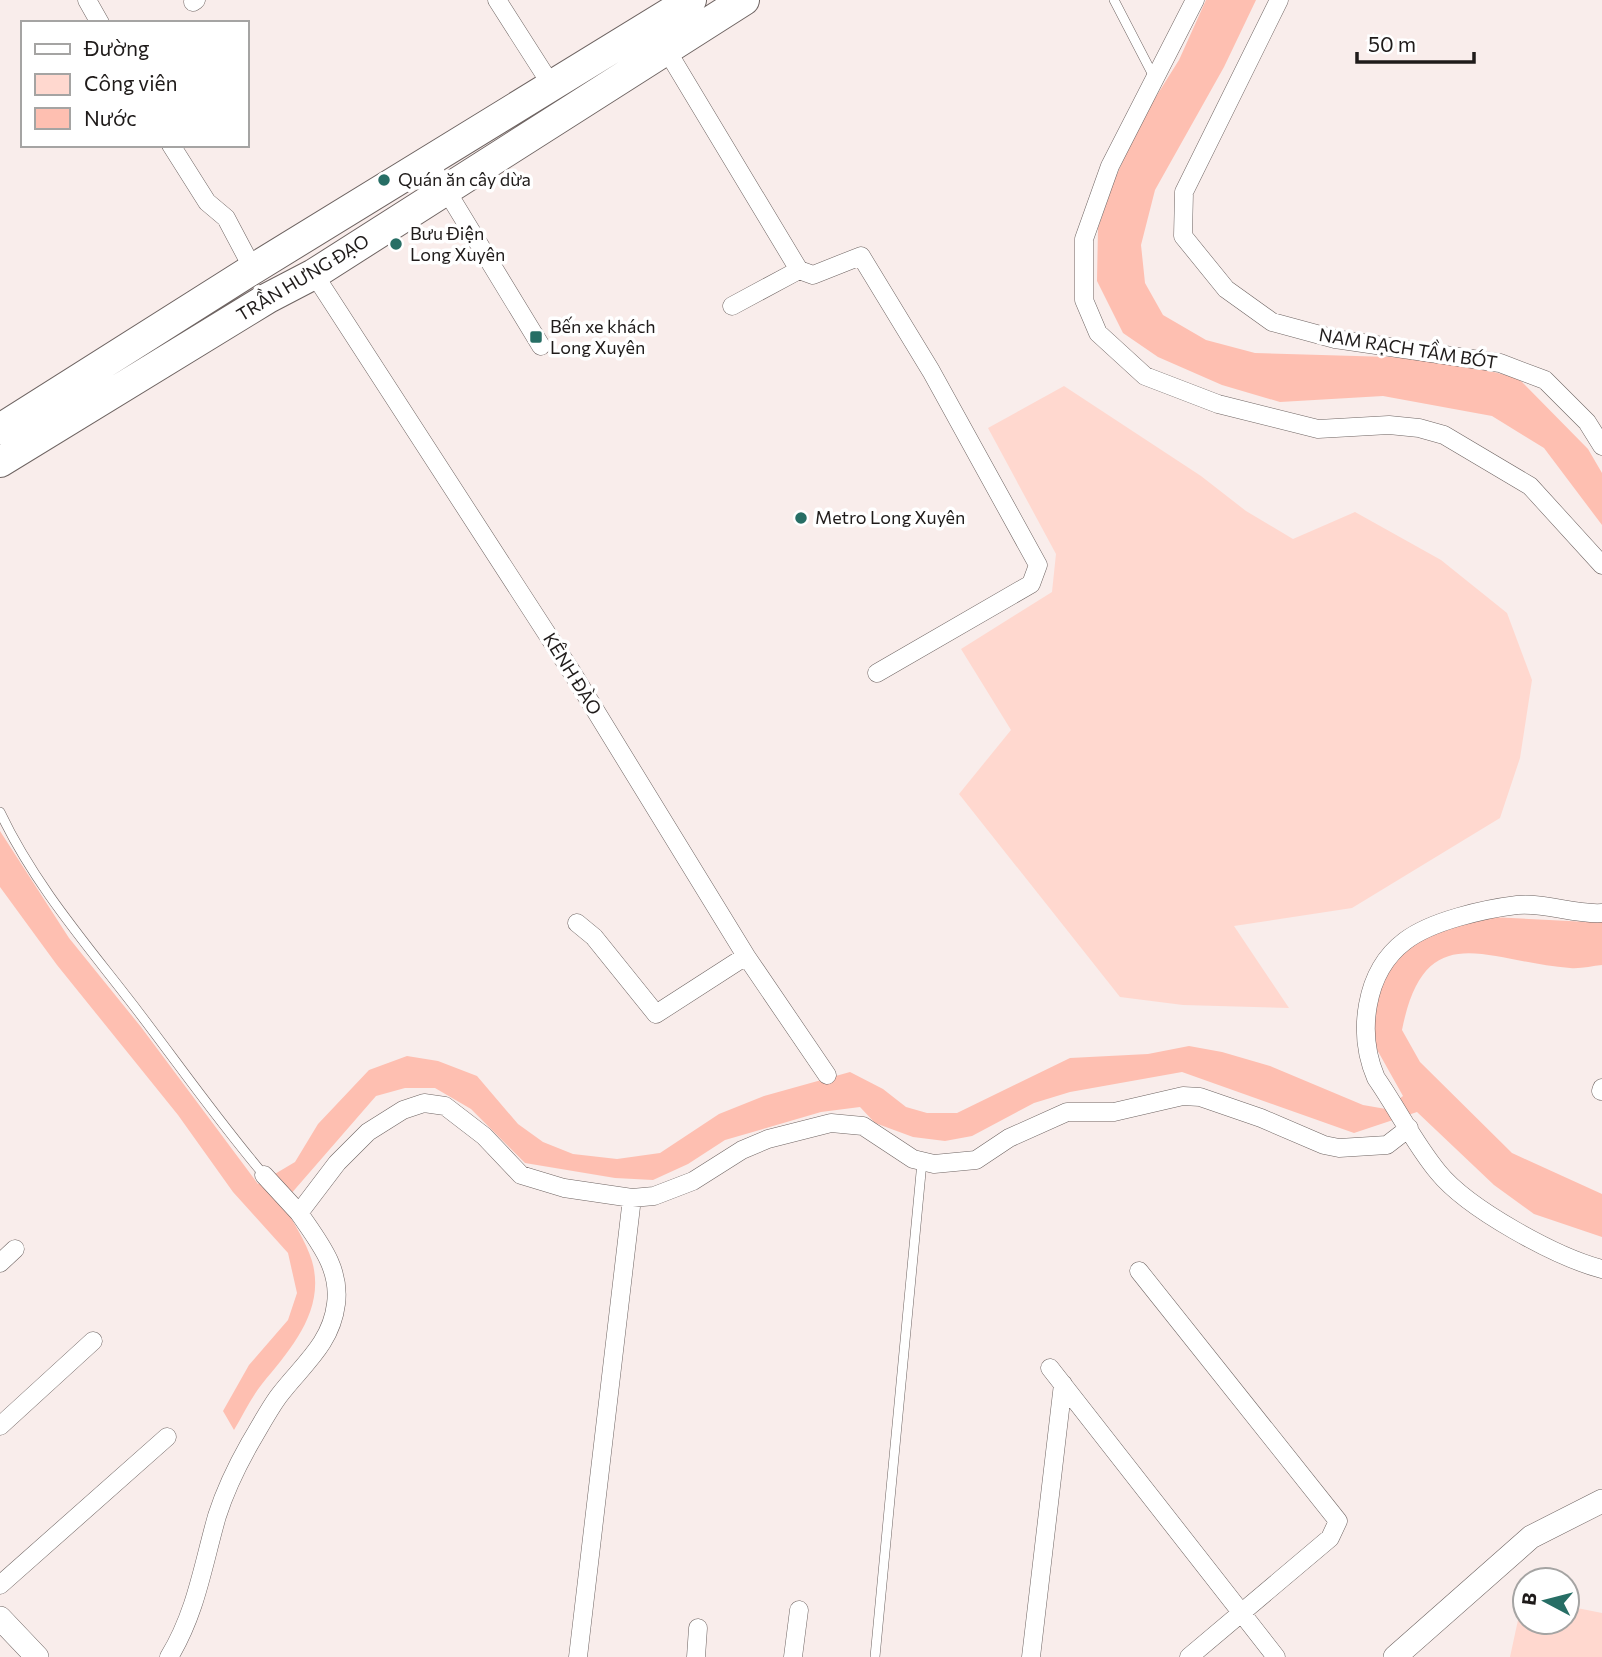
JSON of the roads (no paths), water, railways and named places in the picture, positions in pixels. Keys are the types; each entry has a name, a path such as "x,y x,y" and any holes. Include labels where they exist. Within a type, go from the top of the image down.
{"highway":[{"name":"TRẦN HƯNG ĐẠO","path":"0,429 253,268 691,0"},
{"name":"TRẦN HƯNG ĐẠO","path":"0,462 268,298 314,274 744,0"},
{"path":"253,268 268,298"}],"street":[{"path":"87,0 99,21"},
{"path":"497,0 552,86"},
{"path":"1195,0 1110,166 1084,239 1084,300 1098,333 1145,376 1218,404 1318,429 1389,425 1419,428 1444,435 1530,486 1602,565"},
{"name":"NAM RẠCH TẦM BÓT","path":"1279,0 1184,192 1183,236 1226,289 1272,322 1335,339 1500,363 1545,380 1587,422 1602,446"},
{"path":"666,49 799,270 813,275 861,256 931,371 1038,565 1031,584 877,673"},
{"path":"172,147 207,202 226,218 253,268"},
{"path":"429,162 541,346"},
{"path":"732,306 799,270"},
{"name":"KÊNH ĐÀO","path":"314,274 573,674 746,956 827,1075"},
{"path":"1602,913 1518,905 1475,912 1415,934 1393,952 1377,979 1364,1027 1369,1062 1436,1170 1464,1196 1517,1230 1584,1264 1602,1269"},
{"path":"577,923 594,937 656,1014 746,956"},
{"path":"295,1209 368,1132 403,1110 433,1102 445,1106 484,1136 521,1175 564,1188 632,1198 653,1196 693,1181 742,1150 768,1139 831,1123 863,1126 897,1150 922,1162 962,1163 976,1160 1009,1138 1067,1112 1114,1112 1183,1096 1200,1097 1261,1118 1324,1145 1339,1148 1387,1145 1408,1126"},
{"path":"169,1657 197,1599 218,1514 230,1482 278,1397 327,1339 333,1324 338,1290 336,1276 323,1248 295,1209 264,1175"},
{"path":"578,1657 632,1198"},
{"path":"0,1263 15,1249"},
{"path":"1139,1271 1338,1521 1331,1538 1243,1615 1189,1657"},
{"path":"0,1426 93,1341"},
{"path":"1050,1368 1276,1657"},
{"path":"1031,1657 1063,1384"},
{"path":"0,1585 167,1437"},
{"path":"1395,1657 1531,1537 1602,1501"},
{"path":"793,1657 799,1610"},
{"path":"0,1618 37,1657"},
{"path":"696,1657 698,1628"}],"lane":[{"path":"1114,0 1155,80"},
{"path":"0,812 24,859 64,918 219,1122 264,1175"},
{"path":"875,1657 922,1162"}],"water":[{"path":"1206,0 1256,0 1224,67 1155,190 1141,245 1145,283 1163,315 1206,340 1255,353 1390,357 1457,363 1518,378 1588,449 1602,473 1602,525 1544,448 1492,416 1383,396 1280,402 1222,385 1158,357 1123,333 1097,281 1098,228 1114,181 1140,122 1179,60"},
{"path":"0,831 69,938 141,1027 258,1184 295,1162 318,1124 369,1070 407,1056 438,1061 477,1076 518,1124 543,1142 573,1154 617,1159 660,1153 719,1114 764,1096 850,1072 883,1089 906,1107 927,1113 957,1113 1070,1058 1148,1054 1189,1046 1270,1066 1363,1105 1386,1109 1403,1096 1375,1046 1375,1000 1388,972 1408,945 1443,930 1491,917 1589,922 1602,919 1602,965 1570,968 1464,953 1444,958 1427,970 1412,994 1402,1030 1420,1062 1512,1153 1602,1194 1602,1237 1534,1214 1494,1185 1417,1112 1354,1133 1182,1072 1070,1092 1034,1103 972,1136 945,1141 913,1137 875,1123 860,1107 821,1112 725,1140 688,1164 653,1180 615,1178 525,1163 471,1109 435,1088 405,1088 376,1096 283,1203 312,1261 314,1296 303,1328 258,1389 234,1430 223,1411 249,1365 288,1320 297,1293 288,1253 233,1192 178,1115 57,965 0,887"}],"place":[{"name":"Quán ăn cây dừa","path":"384,180"},
{"name":"Bưu Điện Long Xuyên","path":"396,244"},
{"name":"Bến xe khách Long Xuyên","path":"536,337"},
{"name":"Metro Long Xuyên","path":"801,518"}]}
